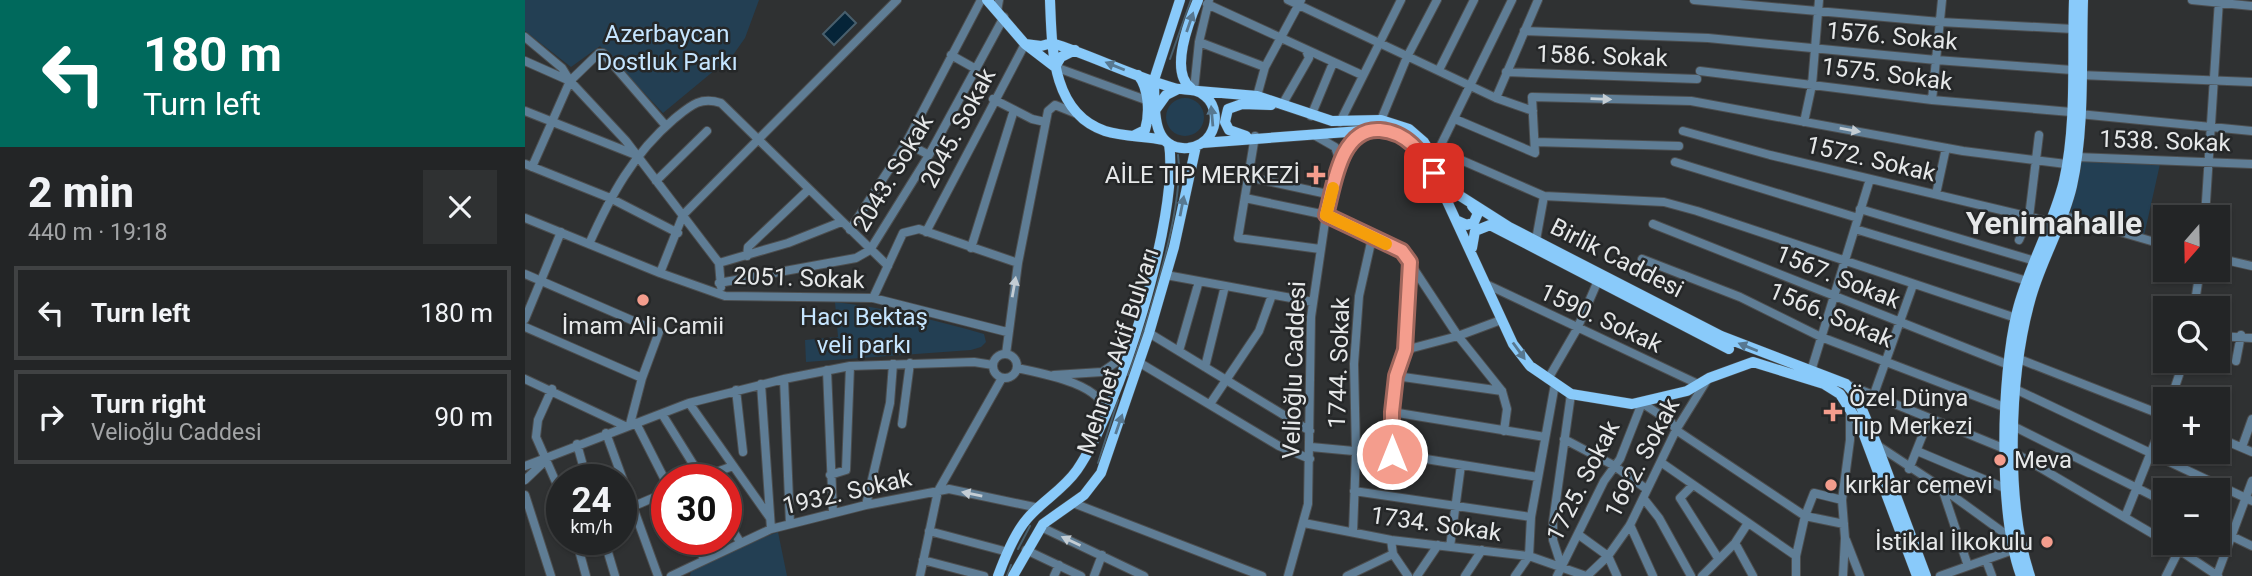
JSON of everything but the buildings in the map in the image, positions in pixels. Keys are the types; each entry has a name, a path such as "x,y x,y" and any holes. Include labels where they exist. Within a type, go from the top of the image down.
{"main road":[{"path":"986,0 1000,9 1025,44 1055,67"},
{"path":"1050,0 1055,67 1075,113 1102,130 1167,142 1180,148 1255,136 1392,131 1421,152 1458,220 1501,320 1521,355 1551,382 1571,394 1632,404 1642,403 1687,391 1709,378 1753,362 1769,364 1823,384 1840,394 1872,444 1926,576"},
{"path":"1167,142 1155,117 1154,81 1165,39 1180,0"},
{"path":"2074,0 2076,73"},
{"path":"2030,576 2013,522 2007,489 2015,427 2015,388 2030,300 2072,187 2076,157 2076,73 2083,0"},
{"path":"1199,145 1211,134 1215,114 1206,97 1185,84 1180,71 1186,33 1205,1"},
{"path":"1025,44 1041,46 1052,43 1178,89 1194,90"},
{"path":"1055,67 1061,57 1075,50"},
{"path":"1131,135 1145,130 1149,113 1144,84 1138,75"},
{"path":"1155,117 1160,101 1178,89"},
{"name":"Birlik Caddesi","path":"1194,90 1257,96 1311,116 1340,122 1381,120 1409,129 1436,155 1447,184 1469,202 1599,279 1721,336 1846,384"},
{"path":"1255,136 1229,130 1224,122 1228,109 1242,104 1282,105"},
{"path":"2021,576 2011,538 2011,452 2004,407 2016,318 2027,281 2051,222 2075,113"},
{"name":"Mehmet Akif Bulvarı","path":"998,576 1026,520 1067,482 1085,457 1128,354 1168,207 1172,179 1167,142"},
{"name":"Mehmet Akif Bulvarı","path":"1013,576 1041,527 1095,484 1102,471 1149,333 1199,145"},
{"path":"1458,220 1470,225 1476,219 1477,211 1469,202"},
{"path":"1472,250 1475,231 1490,225 1599,279 1729,349"},
{"path":"1709,378 1728,361 1729,349 1721,336"},
{"path":"1846,384 1856,395 1917,576"},
{"path":"1085,457 1088,470 1095,473 1102,471"},
{"path":"1067,482 1075,480 1082,486 1076,501"}],"street":[{"path":"660,273 683,215 897,0"},
{"path":"850,230 906,143 981,0"},
{"path":"1287,0 1300,3 1496,98 1532,111"},
{"path":"1340,122 1400,2 1389,0"},
{"path":"1381,120 1407,57 1437,0"},
{"path":"1439,70 1473,0"},
{"path":"1511,0 1436,155 1544,196 1664,202 2016,318"},
{"path":"1496,98 1538,0"},
{"path":"1694,0 1940,22 2073,29"},
{"path":"1804,122 1812,85 1819,0"},
{"path":"1932,100 1942,0"},
{"path":"2192,0 2252,6"},
{"path":"1194,90 1205,1 1362,75"},
{"path":"2206,205 2219,1"},
{"path":"1257,96 1265,66 1300,3"},
{"name":"2043. Sokak","path":"719,283 856,258 870,250 929,155 976,69 1000,9"},
{"name":"1576. Sokak","path":"1524,30 1709,38 2076,73 2252,82"},
{"path":"525,37 562,68 570,81 637,155 719,263 719,283 725,296"},
{"path":"1199,42 1265,66"},
{"name":"2045. Sokak","path":"926,232 993,99 1025,44"},
{"path":"1282,105 1309,58 1306,50"},
{"path":"666,126 603,53 599,53 570,81 528,166 610,198 678,233"},
{"path":"951,55 976,69"},
{"path":"525,61 570,81"},
{"path":"1311,116 1333,62"},
{"path":"1055,67 1146,100"},
{"name":"1586. Sokak","path":"1506,72 1698,75"},
{"name":"1575. Sokak","path":"1698,75 2252,131"},
{"path":"1455,119 1535,153 1532,97 1691,101 1946,148 2066,163"},
{"path":"589,244 610,198 637,155 694,103 709,99 722,103 756,140 888,266"},
{"path":"993,99 1045,121"},
{"path":"921,576 939,491 1002,378 1012,376 1017,368 1015,360 1006,354 1003,331 1048,111 1055,105 1075,113"},
{"path":"971,248 1014,110"},
{"path":"525,111 637,155"},
{"path":"656,181 707,131"},
{"name":"1572. Sokak","path":"1683,131 2051,222"},
{"name":"Velioğlu Caddesi","path":"1288,576 1308,504 1313,302 1326,215 1340,164 1352,141 1363,132"},
{"path":"1312,135 1335,147 1340,164"},
{"path":"2019,240 2029,217 2039,135"},
{"path":"1255,136 1238,238 1321,249"},
{"path":"1535,142 1679,146"},
{"path":"906,143 929,155"},
{"path":"1936,194 1946,148"},
{"name":"1538. Sokak","path":"2076,157 2252,164"},
{"path":"1675,162 1858,218"},
{"path":"1248,177 1332,195"},
{"path":"1811,371 1870,179"},
{"path":"747,256 748,247 808,190"},
{"path":"1536,240 1544,196"},
{"path":"1245,198 1326,215 1402,251 1458,336 1501,391 1507,409 1504,431"},
{"path":"1860,209 2035,261"},
{"path":"2062,215 2153,242"},
{"name":"2051. Sokak","path":"525,218 660,273 725,296 873,299 1003,331"},
{"path":"719,263 747,256 841,222"},
{"name":"1567. Sokak","path":"1653,223 2010,365"},
{"path":"873,299 903,233 919,229 1018,263"},
{"path":"1855,229 2027,281"},
{"path":"525,319 561,232"},
{"name":"1744. Sokak","path":"1353,533 1356,337 1359,296 1372,238"},
{"name":"1566. Sokak","path":"1642,259 1740,297 1821,337 2004,407"},
{"path":"2230,261 2252,266"},
{"path":"1392,454 1392,412 1396,376 1405,350 1410,262"},
{"path":"525,274 659,332 642,378 630,424"},
{"path":"1166,275 1313,302"},
{"path":"1515,576 1529,556 1531,517 1545,437 1551,382 1599,279"},
{"path":"1179,351 1199,281"},
{"name":"1590. Sokak","path":"1488,285 1698,384"},
{"path":"1874,394 1913,285"},
{"path":"1205,367 1225,286"},
{"path":"1210,404 1259,331 1272,295"},
{"path":"1405,350 1458,336 1501,320"},
{"path":"525,327 642,378"},
{"path":"1149,333 1310,431"},
{"path":"2230,335 2252,338"},
{"path":"2237,360 2241,335"},
{"path":"1002,378 995,372 993,365 999,356 1006,354"},
{"path":"1052,376 1102,372 1128,354"},
{"path":"2019,359 2153,411"},
{"path":"525,466 689,403 784,379 850,366 974,362 993,365"},
{"path":"902,424 910,363"},
{"path":"1140,363 1279,446 1310,459"},
{"path":"866,505 890,403 893,364"},
{"path":"830,475 846,470 850,366"},
{"path":"1017,368 1052,376 1099,396 1105,413"},
{"path":"827,370 833,513"},
{"path":"1396,376 1501,391"},
{"name":"1692. Sokak","path":"1586,576 1608,556 1630,525 1644,499 1645,488 1655,479 1676,430 1709,378"},
{"path":"525,379 630,424 655,464"},
{"path":"784,379 790,524"},
{"path":"761,384 771,530"},
{"path":"1846,384 2011,452 2153,534"},
{"path":"2015,388 2249,500"},
{"path":"551,464 536,437 538,421 552,389"},
{"path":"736,390 743,452"},
{"path":"1562,568 1553,540 1571,394"},
{"path":"689,403 732,464"},
{"path":"1642,403 1671,422 1676,430 1805,516 1844,524"},
{"name":"1725. Sokak","path":"1557,576 1613,465 1620,459 1642,403"},
{"path":"1843,576 1845,538 1842,500 1850,440 1850,406"},
{"path":"1392,412 1545,437"},
{"path":"662,414 692,464"},
{"path":"1909,469 1929,419"},
{"path":"2242,447 2252,419"},
{"path":"2015,427 2153,496"},
{"path":"606,433 618,464"},
{"path":"1850,440 1857,438 1872,444 1943,488 2011,538"},
{"path":"1565,439 1613,465 1645,488"},
{"path":"2230,442 2252,452"},
{"path":"577,444 583,464"},
{"path":"1311,447 1392,454 1538,477"},
{"path":"2125,517 2153,449"},
{"path":"1917,452 2007,489"},
{"path":"525,480 548,457"},
{"path":"1662,463 1796,556"},
{"path":"1450,547 1461,465"},
{"path":"742,479 770,519"},
{"path":"2187,555 2218,575 2249,500 2252,481"},
{"path":"1693,485 1680,498 1718,558"},
{"path":"1943,488 1968,566"},
{"name":"1932. Sokak","path":"742,541 790,524 833,513 949,489 1039,508"},
{"path":"1353,491 1531,517"},
{"path":"1796,576 1796,556 1805,516 1814,493 1842,500"},
{"path":"525,495 551,576"},
{"path":"1644,499 1659,518 1691,576"},
{"path":"1076,501 1262,576"},
{"path":"637,515 658,576"},
{"name":"1734. Sokak","path":"1304,523 1391,540 1529,556 1586,576"},
{"path":"1702,576 1735,543 1748,523"},
{"path":"1630,525 1653,576"},
{"path":"1041,527 1144,576"},
{"path":"929,531 1008,552"},
{"path":"1579,535 1608,556 1617,576"},
{"path":"2230,536 2252,546"},
{"path":"1845,538 1860,576"},
{"path":"1391,540 1393,554 1406,574 1395,576"},
{"path":"1735,543 1753,576"},
{"path":"1417,576 1438,545"},
{"path":"1026,550 1081,576"},
{"path":"1465,576 1482,550"},
{"path":"1940,576 1956,573 2013,550"},
{"path":"1347,576 1393,554"},
{"path":"580,555 586,576"},
{"path":"609,555 615,576"},
{"path":"702,555 704,559"},
{"name":"1932. Sokak","path":"671,576 712,555"},
{"path":"1094,576 1102,555"},
{"path":"2166,576 2176,555"},
{"path":"923,560 984,576"},
{"path":"1986,560 1992,576"},
{"path":"1054,576 1059,565"}],"green space":[{"name":"Azerbaycan Dostluk Parkı","path":"525,0 759,0 745,38 733,55 663,113 600,46 571,67 525,31"},
{"path":"1185,98 1198,104 1204,117 1198,130 1185,136 1172,130 1166,117 1172,104"},
{"path":"2081,159 2160,164 2144,236 2070,215"},
{"name":"Hacı Bektaş veli parkı","path":"835,302 892,311 947,324 984,334 986,342 971,350 806,362 805,340 838,337"},
{"path":"778,532 787,576 690,576 692,566 720,555 742,555 742,546"}],"shaded area":[{"path":"845,12 856,23 834,45 823,34"}],"waterway":[{"path":"1170,59 1191,0"},
{"path":"1128,375 1163,265 1176,204 1178,155"},
{"path":"1098,463 1118,400"},
{"path":"1018,549 1030,526"},
{"path":"1007,576 1011,565"}],"slow traffic":[{"path":"1333,188 1326,215 1386,244"}],"place":[{"name":"AİLE TIP MERKEZİ","path":"1316,175"},
{"name":"İmam Ali Camii","path":"643,300"},
{"name":"Özel Dünya Tıp Merkezi","path":"1833,412"},
{"name":"Meva","path":"2000,460"},
{"name":"kırklar cemevi","path":"1831,485"},
{"name":"İstiklal İlkokulu","path":"2047,542"}],"district":[{"name":"Yenimahalle","path":"2054,223"}],"route":[{"path":"1392,454 1392,412 1396,376 1405,350 1410,262 1402,251 1326,215 1342,159 1352,141 1363,132 1392,131 1405,138 1421,152 1434,173"}]}
